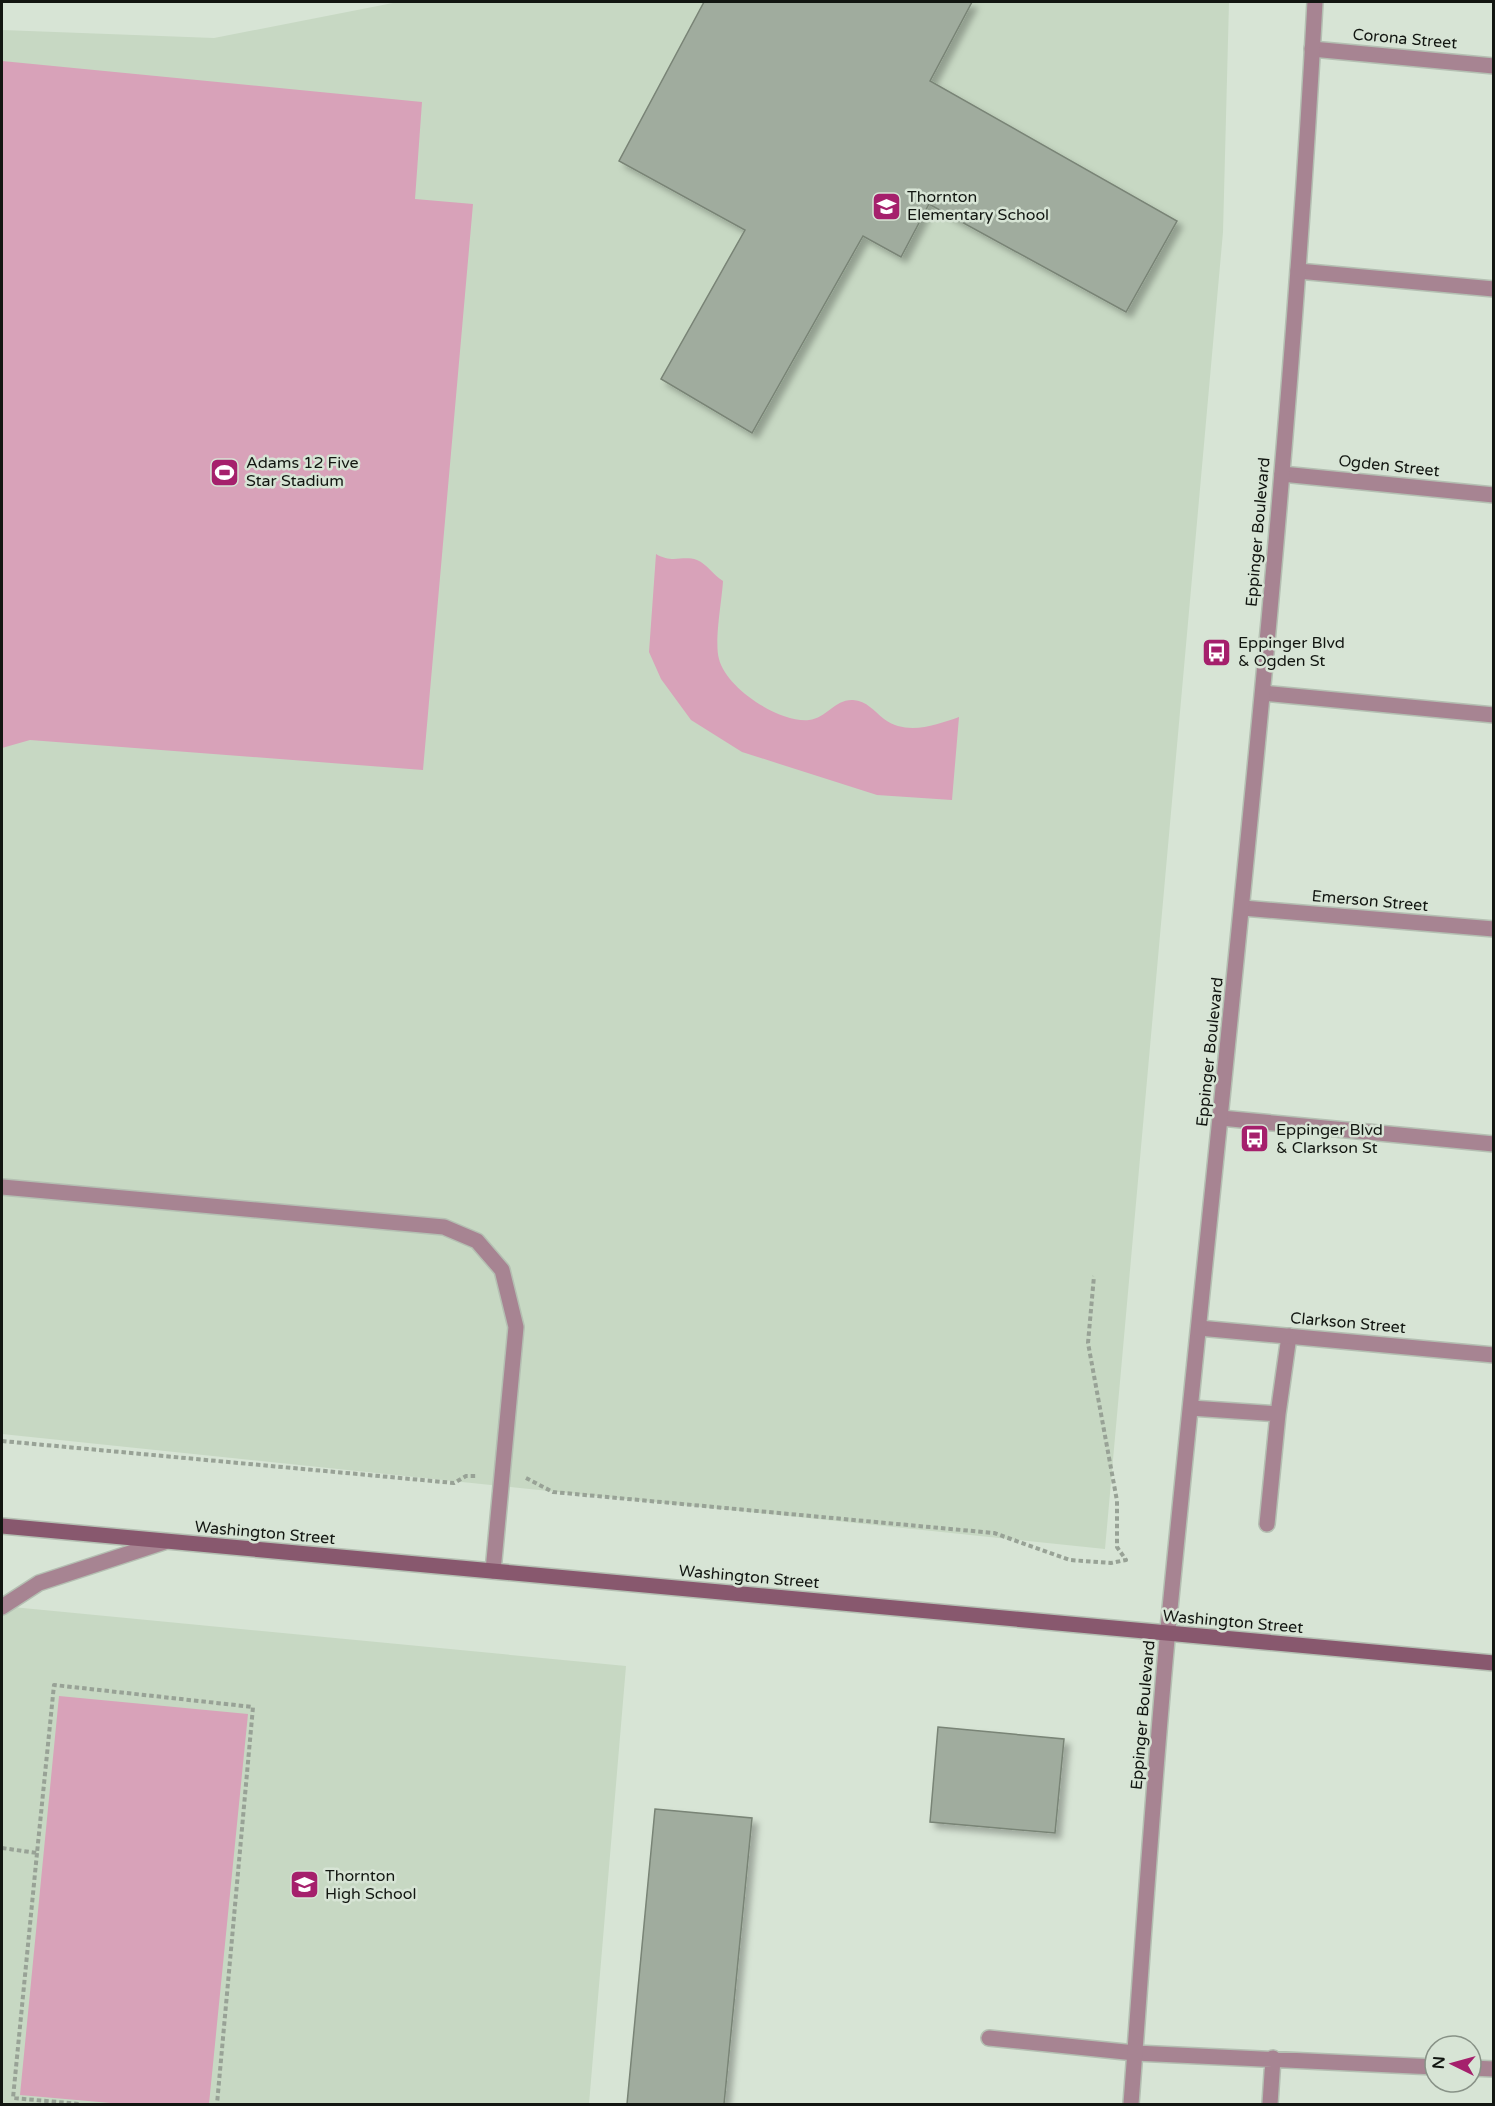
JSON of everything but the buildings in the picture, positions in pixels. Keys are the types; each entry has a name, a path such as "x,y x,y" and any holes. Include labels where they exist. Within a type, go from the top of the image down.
{"main road":[{"name":"Washington Street","path":"2,1526 1494,1664"}],"street":[{"name":"Eppinger Boulevard","path":"1131,2104 1168,1634 1263,693 1298,271 1315,2"},
{"name":"Corona Street","path":"1312,49 1494,66"},
{"path":"1298,271 1494,289"},
{"name":"Ogden Street","path":"1282,474 1494,495"},
{"path":"1263,693 1494,715"},
{"name":"Emerson Street","path":"1243,908 1494,929"},
{"path":"1221,1118 1494,1144"},
{"path":"2,1187 444,1227 477,1241 502,1270 516,1327 493,1572"},
{"name":"Clarkson Street","path":"1199,1328 1494,1354"},
{"path":"1267,1524 1288,1336"},
{"path":"1191,1408 1278,1414"},
{"path":"2,1607 39,1583 164,1542"},
{"path":"989,2038 1135,2053 1423,2067"},
{"path":"1270,2104 1273,2058"}],"path":[{"path":"2,1441 454,1483 466,1476 528,1479 553,1492 994,1533 1070,1560 1111,1563 1126,1560 1117,1547 1117,1501 1088,1343 1094,1276"},
{"path":"80,2104 14,2098 54,1685 253,1707 217,2104"},
{"path":"2,1848 37,1852"}],"shaded area":[{"path":"398,2 1229,2 1223,232 1105,1549 2,1434 2,30 214,38"},
{"name":"Adams 12 Five Star Stadium","path":"2,61 422,102 415,199 473,204 423,770 30,740 2,748"},
{"path":"656,554 672,559 697,560 723,581 718,632 719,659 732,681 755,702 769,710 783,716 809,720 821,716 841,702 853,700 866,704 884,719 902,727 922,727 959,717 952,800 877,795 742,752 691,720 661,679 649,652"},
{"name":"Thornton High School","path":"2,1606 626,1666 589,2104 2,2104"},
{"path":"59,1696 248,1714 209,2104 122,2104 20,2095"}],"place":[{"name":"Thornton Elementary School","path":"886,206"},
{"name":"Adams 12 Five Star Stadium","path":"225,472"},
{"name":"Eppinger Blvd & Ogden St","path":"1217,652"},
{"name":"Eppinger Blvd & Clarkson St","path":"1255,1139"},
{"name":"Thornton High School","path":"304,1885"}]}
